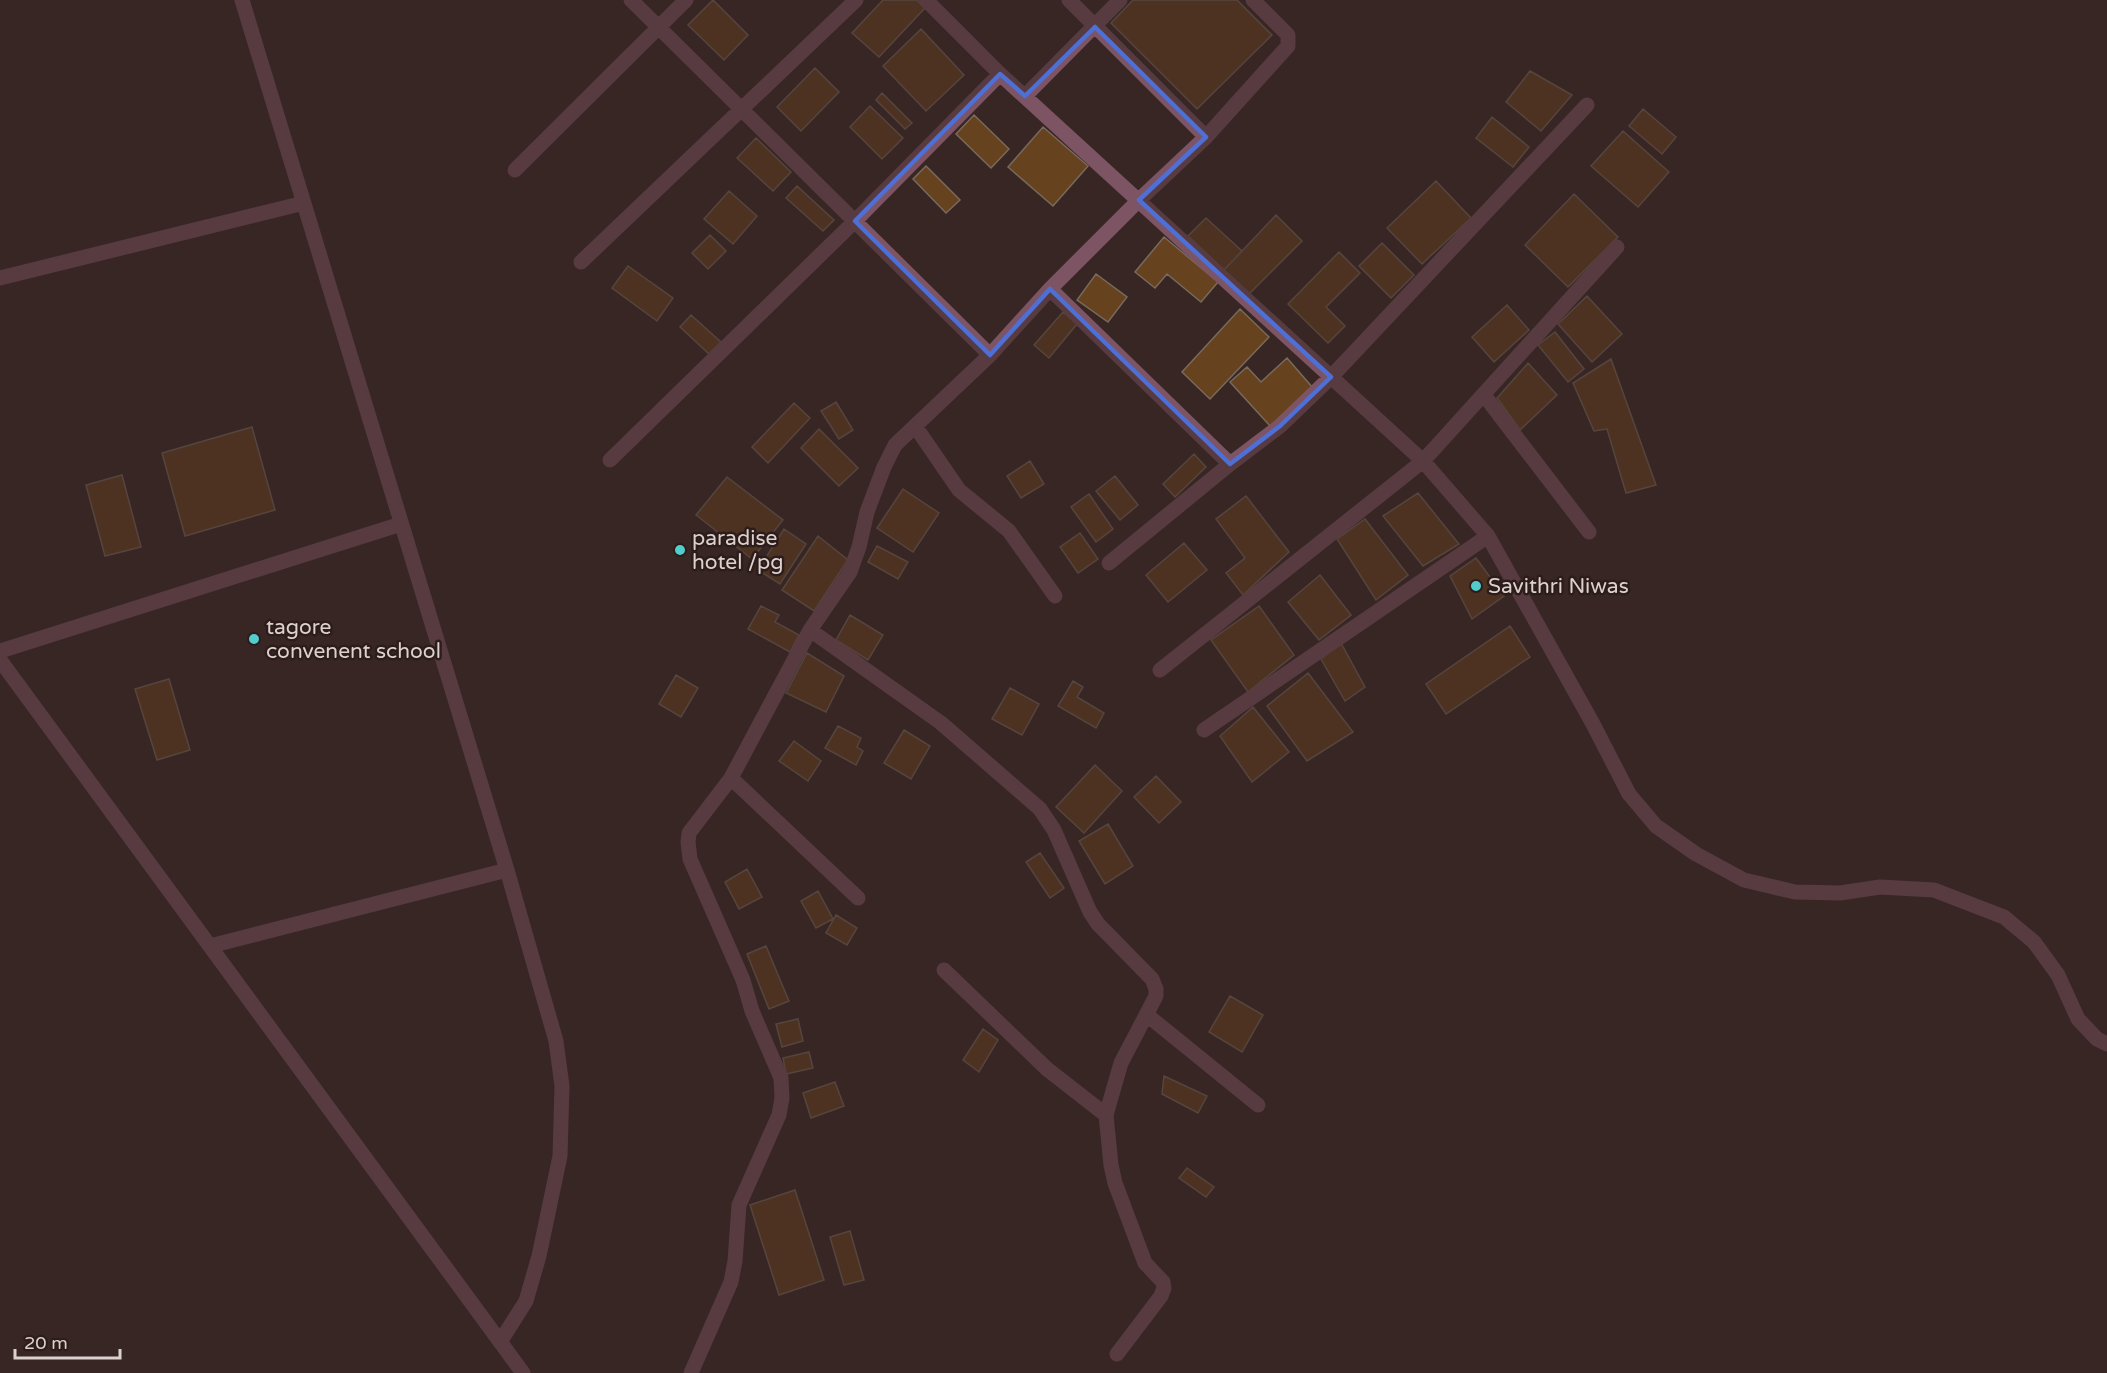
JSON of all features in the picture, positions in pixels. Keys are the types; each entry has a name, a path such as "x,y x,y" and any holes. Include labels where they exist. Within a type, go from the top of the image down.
{"street":[{"path":"242,0 507,870 556,1041 562,1086 560,1156 539,1256 526,1301 500,1342"},
{"path":"631,0 990,355"},
{"path":"515,170 686,0"},
{"path":"581,262 856,0"},
{"path":"926,0 1000,74 1423,461 1488,536 1593,724 1629,794 1656,826 1696,854 1744,880 1795,892 1840,893 1880,887 1934,890 2004,917 2034,942 2058,975 2078,1019 2097,1039 2107,1044"},
{"path":"1069,0 1206,137"},
{"path":"1025,96 1120,0"},
{"path":"691,1373 731,1282 735,1261 739,1204 779,1115 782,1098 781,1078 752,1011 743,980 690,859 689,833 731,778 810,630 850,572 859,547 867,512 884,466 895,445 990,355 1050,289 1138,200 1206,137 1288,46 1288,35 1253,0"},
{"path":"610,460 855,221 1000,74"},
{"path":"1109,563 1280,426 1331,377 1587,105"},
{"path":"0,278 304,203"},
{"path":"1160,670 1423,461 1617,247"},
{"path":"1050,289 1230,464"},
{"path":"1484,395 1589,532"},
{"path":"915,426 960,490 1010,531 1055,596"},
{"path":"0,651 401,524"},
{"path":"1204,730 1488,536"},
{"path":"810,630 940,723 1040,809 1054,830 1090,912 1098,924 1152,979 1156,988 1156,996 1121,1063 1106,1115 1115,1183 1145,1263 1163,1282 1164,1288 1161,1296 1118,1354"},
{"path":"0,660 523,1373"},
{"path":"731,778 858,898"},
{"path":"210,946 507,870"},
{"path":"944,970 1047,1069 1106,1115"},
{"path":"1147,1015 1258,1105"}],"highlighted area":[{"path":"1095,27 1206,137 1139,200 1331,377 1280,426 1230,464 1050,289 990,355 855,221 1000,74 1025,96"}],"building":[{"path":"713,0 748,35 724,60 688,25"},
{"path":"883,0 917,0 925,8 879,57 852,33"},
{"path":"1133,0 1237,0 1272,35 1197,109 1111,23"},
{"path":"921,29 964,75 926,111 883,66"},
{"path":"815,68 839,92 801,131 777,107"},
{"path":"1530,71 1572,95 1541,131 1506,102"},
{"path":"882,93 912,123 905,129 876,100"},
{"path":"870,106 903,138 882,159 850,127"},
{"path":"1643,109 1676,137 1662,154 1629,126"},
{"path":"974,115 1009,149 991,168 956,134"},
{"path":"1492,117 1529,147 1513,167 1476,138"},
{"path":"1043,127 1088,166 1053,206 1008,167"},
{"path":"1623,131 1669,172 1638,207 1591,166"},
{"path":"756,138 791,172 773,191 737,158"},
{"path":"926,166 960,200 946,213 913,179"},
{"path":"1436,181 1471,218 1422,264 1387,228"},
{"path":"797,186 834,220 823,231 786,198"},
{"path":"729,191 757,216 733,244 704,219"},
{"path":"1574,194 1618,237 1568,287 1525,245"},
{"path":"1276,215 1302,241 1249,294 1224,270"},
{"path":"1206,218 1242,251 1224,270 1188,236"},
{"path":"710,235 726,251 708,269 692,253"},
{"path":"1164,237 1218,282 1201,302 1167,274 1155,288 1135,272"},
{"path":"1382,243 1414,275 1391,298 1359,266"},
{"path":"1339,252 1360,273 1326,307 1345,326 1328,343 1288,304"},
{"path":"628,266 673,298 657,321 612,288"},
{"path":"1096,274 1127,297 1108,322 1077,300"},
{"path":"1587,296 1622,334 1592,362 1558,324"},
{"path":"1507,305 1529,330 1494,362 1472,337"},
{"path":"1240,309 1269,337 1210,399 1182,372"},
{"path":"1063,312 1077,324 1049,358 1034,345"},
{"path":"691,315 721,342 709,354 680,327"},
{"path":"1555,332 1584,369 1568,382 1538,345"},
{"path":"1287,358 1313,388 1271,427 1230,382 1247,367 1261,382"},
{"path":"1611,359 1656,485 1626,493 1607,429 1594,431 1573,383"},
{"path":"1528,363 1557,395 1520,430 1497,398"},
{"path":"836,402 853,430 839,439 821,411"},
{"path":"794,403 810,418 768,463 752,447"},
{"path":"252,427 275,510 185,536 162,453"},
{"path":"819,429 858,468 839,486 801,448"},
{"path":"1194,454 1206,467 1175,497 1163,484"},
{"path":"1030,461 1044,484 1021,498 1007,476"},
{"path":"122,475 141,547 105,556 86,485"},
{"path":"1115,476 1138,505 1120,520 1096,491"},
{"path":"727,477 783,520 752,559 696,515"},
{"path":"903,489 939,513 913,552 877,528"},
{"path":"1418,493 1459,544 1423,566 1383,516"},
{"path":"1089,494 1113,529 1096,542 1071,507"},
{"path":"1246,496 1289,552 1243,595 1226,573 1245,558 1216,519"},
{"path":"1365,519 1408,575 1376,600 1337,539"},
{"path":"784,529 806,544 780,584 758,570"},
{"path":"1080,533 1098,559 1078,573 1060,547"},
{"path":"818,536 848,560 814,611 782,590"},
{"path":"1184,543 1207,570 1168,602 1146,575"},
{"path":"877,546 908,562 898,579 868,562"},
{"name":"Savithri Niwas","path":"1476,558 1504,596 1472,619 1450,576"},
{"path":"1320,575 1351,615 1319,640 1288,602"},
{"path":"761,606 779,615 775,622 799,635 790,652 748,629"},
{"path":"1259,606 1294,655 1248,692 1211,640"},
{"path":"850,615 883,635 868,660 836,640"},
{"path":"1510,626 1530,657 1446,714 1426,684"},
{"path":"1341,643 1365,687 1345,701 1321,659"},
{"path":"807,653 844,676 826,712 786,693"},
{"path":"1308,673 1353,732 1307,761 1267,706"},
{"path":"676,675 698,688 681,717 659,704"},
{"path":"169,679 190,750 157,760 135,689"},
{"path":"1073,681 1083,687 1077,697 1104,713 1096,728 1058,706"},
{"path":"1010,688 1039,704 1022,735 992,719"},
{"path":"1253,707 1289,752 1252,782 1220,736"},
{"path":"838,726 861,738 857,747 863,751 856,765 825,748"},
{"path":"904,730 930,746 911,779 884,763"},
{"path":"794,741 821,761 808,781 779,761"},
{"path":"1095,765 1122,791 1084,833 1056,807"},
{"path":"1156,776 1181,802 1159,823 1134,797"},
{"path":"1108,824 1133,866 1105,884 1079,841"},
{"path":"1040,853 1064,888 1050,898 1026,862"},
{"path":"747,869 762,897 739,909 725,882"},
{"path":"818,891 833,919 816,928 801,901"},
{"path":"836,915 857,928 847,945 826,933"},
{"path":"766,946 789,1001 769,1009 747,954"},
{"path":"1230,996 1263,1015 1242,1052 1209,1032"},
{"path":"798,1019 803,1041 782,1047 776,1024"},
{"path":"983,1029 998,1040 979,1072 963,1060"},
{"path":"809,1052 813,1068 786,1074 783,1058"},
{"path":"1164,1076 1207,1096 1198,1113 1162,1094"},
{"path":"835,1082 844,1106 811,1118 803,1093"},
{"path":"1187,1168 1214,1187 1206,1197 1179,1178"},
{"path":"795,1190 824,1280 779,1295 750,1205"},
{"path":"850,1231 864,1280 844,1285 830,1237"}],"place":[{"name":"paradise hotel /pg","path":"680,550"},
{"name":"Savithri Niwas","path":"1476,586"},
{"name":"tagore convenent school","path":"254,639"}]}
